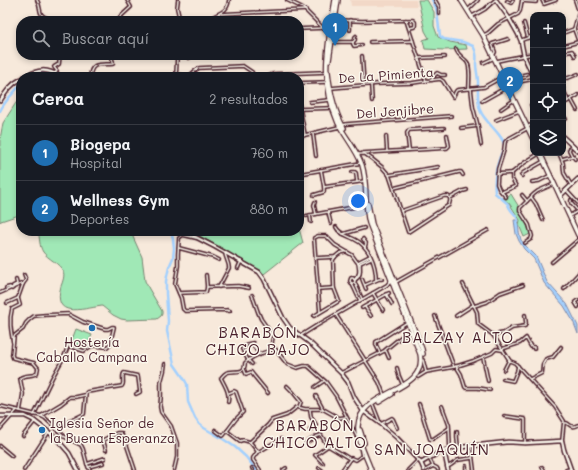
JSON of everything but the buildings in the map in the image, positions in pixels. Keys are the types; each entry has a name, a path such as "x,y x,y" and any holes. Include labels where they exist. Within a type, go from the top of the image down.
{"main road":[{"path":"337,0 335,20 331,34 328,71 330,100 341,126 362,160 366,172 367,205 372,224 408,322 422,349 423,360 422,368 418,377 364,412"},
{"path":"337,0 327,54 326,72 327,82 341,126"},
{"path":"460,0 468,10 482,35 530,134"},
{"path":"359,154 365,181 369,223 413,332 420,354 421,366 414,378 373,402 360,417 358,434 372,470"},
{"path":"542,156 578,235"},
{"path":"561,196 578,230"},
{"path":"362,446 363,455 372,470"}],"street":[{"path":"37,0 42,16"},
{"path":"121,16 131,7 127,0"},
{"path":"178,0 177,8 179,16"},
{"path":"221,14 228,6 229,0"},
{"path":"287,0 306,10 323,28 331,34"},
{"path":"435,0 438,5 439,14"},
{"path":"468,10 478,0"},
{"path":"472,17 495,0 516,29 521,41 524,56 530,69"},
{"path":"507,1 511,3 513,0"},
{"path":"482,35 488,33 498,24 520,12 522,1 536,2 536,0"},
{"path":"542,0 544,4 556,0"},
{"path":"576,0 578,9"},
{"path":"215,16 221,14 306,10"},
{"path":"566,45 578,41 574,29 578,15"},
{"path":"335,20 413,20 415,25 414,27 409,28"},
{"path":"350,20 350,30"},
{"path":"406,20 426,81"},
{"path":"521,41 528,38 524,23"},
{"path":"304,29 323,28"},
{"path":"566,32 574,29"},
{"path":"353,42 356,36"},
{"path":"494,58 495,52 492,44 508,39"},
{"path":"370,42 413,41"},
{"path":"331,42 353,42"},
{"path":"353,42 354,46 362,45"},
{"path":"456,49 457,53 468,64 470,89 481,145"},
{"path":"566,52 572,51 575,56"},
{"path":"483,63 494,58 506,59 530,55"},
{"path":"362,56 364,85"},
{"path":"419,58 444,57"},
{"path":"56,72 57,71 54,67 59,64 59,60"},
{"path":"90,72 93,66 99,64 113,64 112,60"},
{"path":"176,72 178,60"},
{"path":"194,72 199,68 243,66 252,72"},
{"path":"34,72 41,70 50,72"},
{"path":"304,73 326,72"},
{"path":"432,80 433,76 438,72 441,75 445,75"},
{"name":"De La Pimienta","path":"329,88 412,83 440,79 443,81 453,97 457,90 488,86 503,78 527,74"},
{"path":"566,78 578,74"},
{"path":"482,101 507,86 530,80"},
{"path":"0,101 16,82"},
{"path":"304,83 327,82"},
{"path":"371,85 372,101"},
{"path":"566,93 577,110"},
{"path":"566,102 578,95"},
{"path":"310,102 330,100"},
{"path":"501,109 514,100"},
{"path":"304,109 333,108"},
{"path":"496,120 519,110"},
{"name":"Del Jenjibre","path":"305,136 347,124 452,116"},
{"path":"461,128 478,126"},
{"path":"506,197 497,185 497,174 505,141 530,126"},
{"path":"409,150 407,133 409,130 444,128"},
{"path":"304,131 305,136"},
{"path":"313,134 316,156"},
{"path":"359,154 447,148 449,146 447,135"},
{"path":"386,136 387,151"},
{"path":"566,140 578,151"},
{"path":"570,148 568,150 575,159"},
{"path":"359,154 368,156 382,167 389,175 408,232 449,205 450,198"},
{"path":"497,174 512,173 535,156"},
{"path":"560,156 564,173 571,185"},
{"path":"562,159 572,156"},
{"path":"522,176 522,173 544,161"},
{"path":"304,173 361,163"},
{"path":"389,175 438,167"},
{"path":"314,195 324,192 321,170"},
{"path":"352,172 356,173 357,182"},
{"path":"394,188 459,172 463,175"},
{"path":"501,192 515,187 512,179 512,173"},
{"path":"532,182 551,177"},
{"path":"561,196 578,179"},
{"path":"324,187 365,181"},
{"path":"525,243 531,239 532,236 529,225 520,208 538,191 555,183"},
{"path":"401,211 444,196 448,196 450,198 467,190"},
{"path":"566,190 578,202"},
{"path":"522,195 527,201"},
{"path":"530,197 536,204 543,220"},
{"path":"571,200 571,203 578,211 571,215"},
{"path":"315,202 314,208 316,214"},
{"path":"306,216 367,205"},
{"path":"328,212 331,224"},
{"path":"310,216 311,222"},
{"path":"336,227 343,234 358,241 365,247 375,268 376,280"},
{"path":"343,234 364,228"},
{"path":"300,336 373,292 387,285 394,284 488,230"},
{"path":"182,236 179,238 178,266 175,284 182,300 183,309 185,311 227,310"},
{"path":"187,236 198,239 200,238"},
{"path":"193,236 200,238 225,252 261,274 283,318 290,328 309,342 341,373 348,382 354,397 364,412 380,423 397,438 421,463 425,470 432,466"},
{"path":"320,312 314,237 326,236 335,245 352,255 359,263 359,273 354,281 355,292 360,300"},
{"path":"363,239 366,243 365,247"},
{"path":"552,262 578,240"},
{"path":"178,248 213,256 219,260"},
{"path":"220,287 230,266 225,252"},
{"path":"314,316 339,301 334,288 333,260 340,253 347,252"},
{"path":"315,258 335,257"},
{"path":"359,263 371,257"},
{"path":"238,268 241,261"},
{"path":"564,289 578,274"},
{"path":"179,293 205,292 207,287 206,275"},
{"path":"14,344 10,317 12,310 20,305 18,298 26,280 24,276"},
{"path":"362,279 366,289"},
{"path":"365,285 382,279"},
{"path":"6,288 12,288 17,284 16,280"},
{"path":"387,285 391,280"},
{"path":"354,281 362,299"},
{"path":"0,293 23,284"},
{"path":"463,284 477,312 478,324 492,335 509,360 518,366 556,407 563,419 562,441 571,469 566,470"},
{"path":"456,316 474,306 487,302 500,293 523,285"},
{"path":"207,287 238,286 249,288"},
{"path":"318,289 334,288"},
{"path":"373,292 384,310"},
{"path":"362,308 389,292"},
{"path":"386,294 392,304"},
{"path":"252,295 261,319 273,336 272,343 275,349 287,364 298,368 308,366 324,381 336,396 362,446"},
{"path":"7,303 18,298"},
{"path":"578,300 575,302 578,307"},
{"path":"365,307 371,316"},
{"path":"20,411 23,394 20,378 35,375 38,368 34,363 13,358 12,355 15,335 23,329 30,319 38,315 68,314 83,322 105,329 112,326 114,328 112,340 107,348 89,346 84,351 68,346 64,357 34,415"},
{"path":"336,315 379,382 384,396"},
{"path":"492,335 512,328 525,326 525,315"},
{"path":"434,316 455,367 461,374 465,387 490,390"},
{"path":"380,353 376,342 408,322"},
{"path":"341,373 380,353 401,337 413,332"},
{"path":"418,377 426,372 455,367 473,361 492,353 496,349 502,349 520,343 526,338 531,347 534,347 534,349"},
{"path":"252,364 242,349 253,343 260,355"},
{"path":"530,379 542,373 543,364 546,359 552,357 561,348"},
{"path":"268,393 251,372 246,374 244,369 245,363 248,360 275,349"},
{"path":"385,350 389,358"},
{"path":"483,357 488,381"},
{"path":"423,360 426,372"},
{"path":"504,370 509,360"},
{"path":"165,364 161,382 160,407 161,412 171,426 176,443 177,457 174,470"},
{"path":"503,379 513,381 518,366"},
{"path":"397,368 403,385"},
{"path":"228,402 228,393 221,377 226,372 237,372 244,369"},
{"path":"41,416 70,396 76,397 85,395 88,391 122,386 123,375 125,373 138,376 140,392 136,394"},
{"path":"315,387 324,381"},
{"path":"287,386 301,402 299,407"},
{"path":"215,430 223,436 243,412 236,392 234,391 228,393"},
{"path":"57,430 66,423 84,414 85,395"},
{"path":"316,396 323,409 339,418 346,417"},
{"path":"419,404 430,439 433,439 449,428"},
{"path":"373,405 380,423"},
{"path":"0,406 41,416 70,440 81,445 90,470"},
{"path":"442,406 449,425 450,449"},
{"path":"0,409 4,407"},
{"path":"250,442 272,420 287,415 295,408 299,407 310,410 323,409"},
{"path":"0,429 17,410"},
{"path":"310,410 316,424 310,430"},
{"path":"0,416 25,416 35,421 56,437 69,453 78,470"},
{"path":"504,416 526,420 525,443"},
{"path":"380,423 392,418 396,428"},
{"path":"23,436 35,421"},
{"path":"564,423 574,427 578,425"},
{"path":"227,431 240,441 243,440 250,442 258,451"},
{"path":"24,470 49,432"},
{"path":"457,432 458,448"},
{"path":"106,450 103,440 117,433 121,433 136,470"},
{"path":"306,443 320,435 322,436 325,444 350,459 352,458 356,460 363,455"},
{"path":"260,470 253,458 258,451 259,452 281,439"},
{"path":"421,463 444,450 450,449 508,442 525,443 562,441"},
{"path":"0,446 12,456"},
{"path":"323,463 315,454 328,446"},
{"path":"471,446 474,470"},
{"path":"444,450 448,468 458,460 472,458"},
{"path":"87,464 105,458"},
{"path":"428,458 433,470"},
{"path":"342,470 350,459"},
{"path":"408,470 418,460"},
{"path":"88,467 103,462"},
{"path":"432,466 438,470"}],"shaded area":[{"path":"350,0 416,0 417,6 351,6"}],"green space":[{"path":"418,0 427,0 434,12 434,26 438,37 450,42 466,45 467,49 425,49 423,40 429,38 425,31"},
{"path":"16,103 16,216 0,222 0,139 3,123"},
{"path":"511,194 519,207 518,210 526,223 530,234 524,237 519,225 520,220 509,203 503,199"},
{"path":"39,236 133,236 142,257 145,281 162,311 161,316 157,319 127,320 113,315 102,306 77,310 64,308 59,296 64,273 59,266 43,252"},
{"path":"200,236 301,236 303,243 264,274"},
{"path":"76,329 92,335 86,348 71,342"}],"water":[{"path":"514,220 518,220 521,240 536,256 547,282 567,304 578,326 578,334 573,321 564,306 544,283 534,259 524,249 519,241 516,234"}],"waterway":[{"path":"432,0 437,12 440,36 444,39 463,42 473,46 475,51 480,110 485,119 503,141 504,145 496,172 495,193 508,204 518,221"},
{"path":"0,111 16,90"},
{"path":"172,236 174,248 173,258 169,267 166,281 166,294 168,321 167,331 174,364 187,384 188,402 199,424 235,447 246,457 256,470"}],"place":[{"name":"Biogepa","path":"335,46"},
{"name":"Wellness Gym","path":"510,100"},
{"name":"Hostería Caballo Campana","path":"92,328"},
{"name":"Iglesia Señor de la Buena Esperanza","path":"42,430"}],"district":[{"name":"BALZAY ALTO","path":"458,338"},
{"name":"BARABÓN CHICO BAJO","path":"258,342"},
{"name":"BARABÓN CHICO ALTO","path":"315,434"},
{"name":"SAN JOAQUÍN","path":"432,450"}]}
